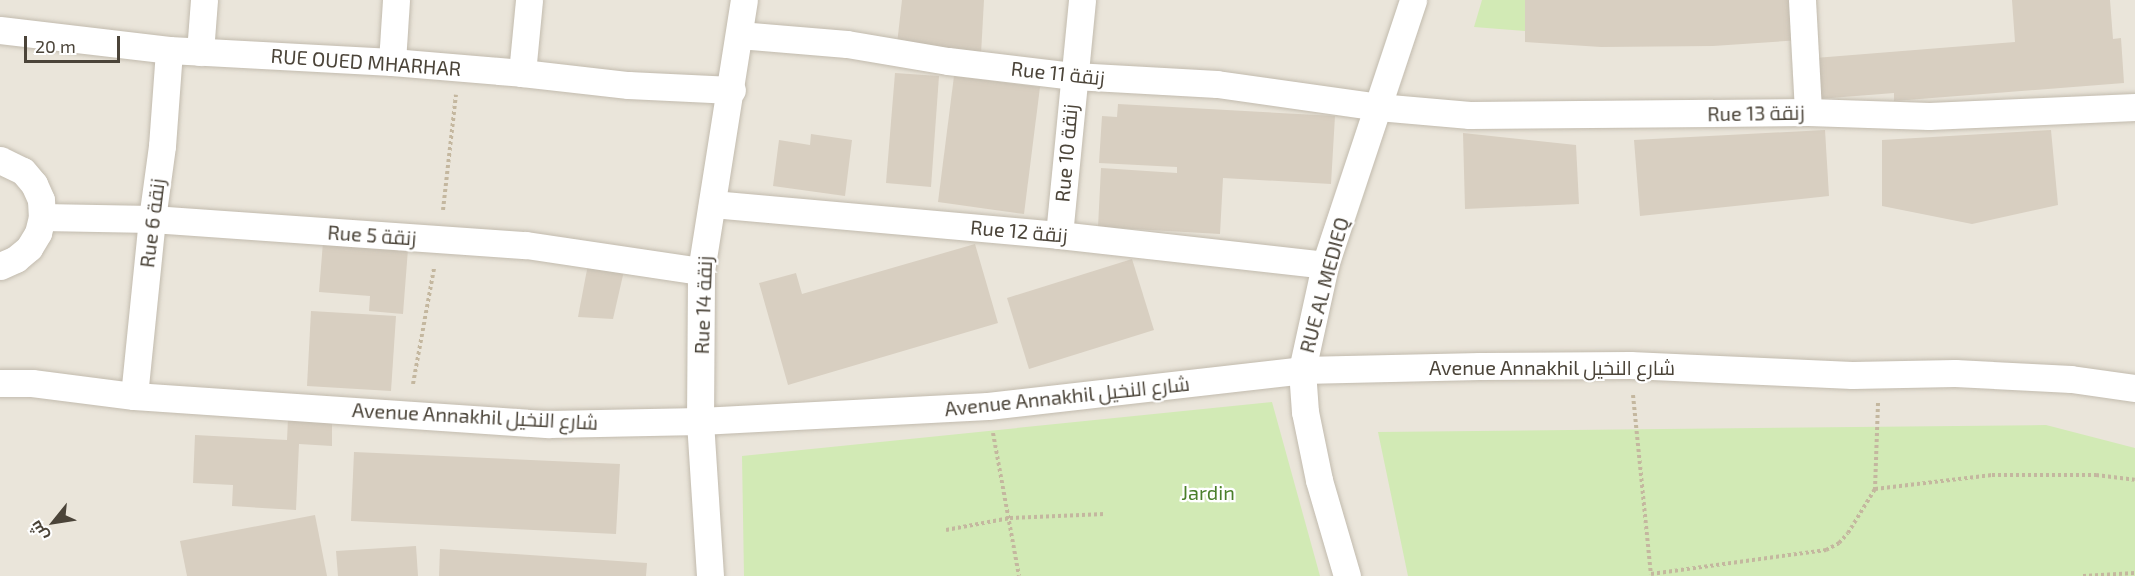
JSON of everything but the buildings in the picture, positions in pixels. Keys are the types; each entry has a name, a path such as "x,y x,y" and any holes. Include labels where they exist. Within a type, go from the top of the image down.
{"street":[{"path":"200,52 204,0"},
{"path":"392,62 396,0"},
{"path":"522,73 528,0"},
{"name":"Rue 14 زنقة","path":"710,576 700,421 701,271 732,90 744,0"},
{"name":"Rue 10 زنقة","path":"1059,235 1082,0"},
{"name":"RUE AL MEDIEQ","path":"1347,576 1319,480 1305,412 1302,370 1325,265 1413,0"},
{"path":"1803,0 1808,112"},
{"name":"RUE OUED MHARHAR","path":"0,30 169,50 392,62 628,85 732,90"},
{"name":"Rue 11 زنقة","path":"739,35 847,44 948,61 1074,76 1217,84 1378,107"},
{"name":"Rue 6 زنقة","path":"134,396 152,219 162,146 169,50"},
{"name":"Rue 13 زنقة","path":"1378,107 1470,115 1808,112 1929,116 2135,107"},
{"path":"0,160 23,171 34,184 41,200 42,217 38,233 29,248 16,259 0,266"},
{"name":"Rue 12 زنقة","path":"712,204 1059,235 1325,265"},
{"name":"Rue 5 زنقة","path":"42,217 152,219 526,245 701,271"},
{"name":"Avenue Annakhil شارع النخيل","path":"0,382 32,383 134,396 549,424 700,421 988,406 1302,370 1630,365 1879,375 1955,373 2071,379 2135,388"}],"path":[{"path":"1630,365 1651,575 1826,550 1839,543 1848,533 1875,489 1879,375"},
{"path":"988,406 1019,576"},
{"path":"1875,489 1992,475 2096,476 2135,480"},
{"path":"946,530 1010,518 1105,514"},
{"path":"2083,576 2135,573"}],"shaded area":[{"path":"0,0 2135,0 2135,576 0,576"}],"green space":[{"path":"1482,0 1525,0 1525,31 1474,27"},
{"name":"Jardin","path":"1272,402 1320,576 744,576 742,456"},
{"path":"2046,425 2135,448 2135,576 1408,576 1378,432"}]}
